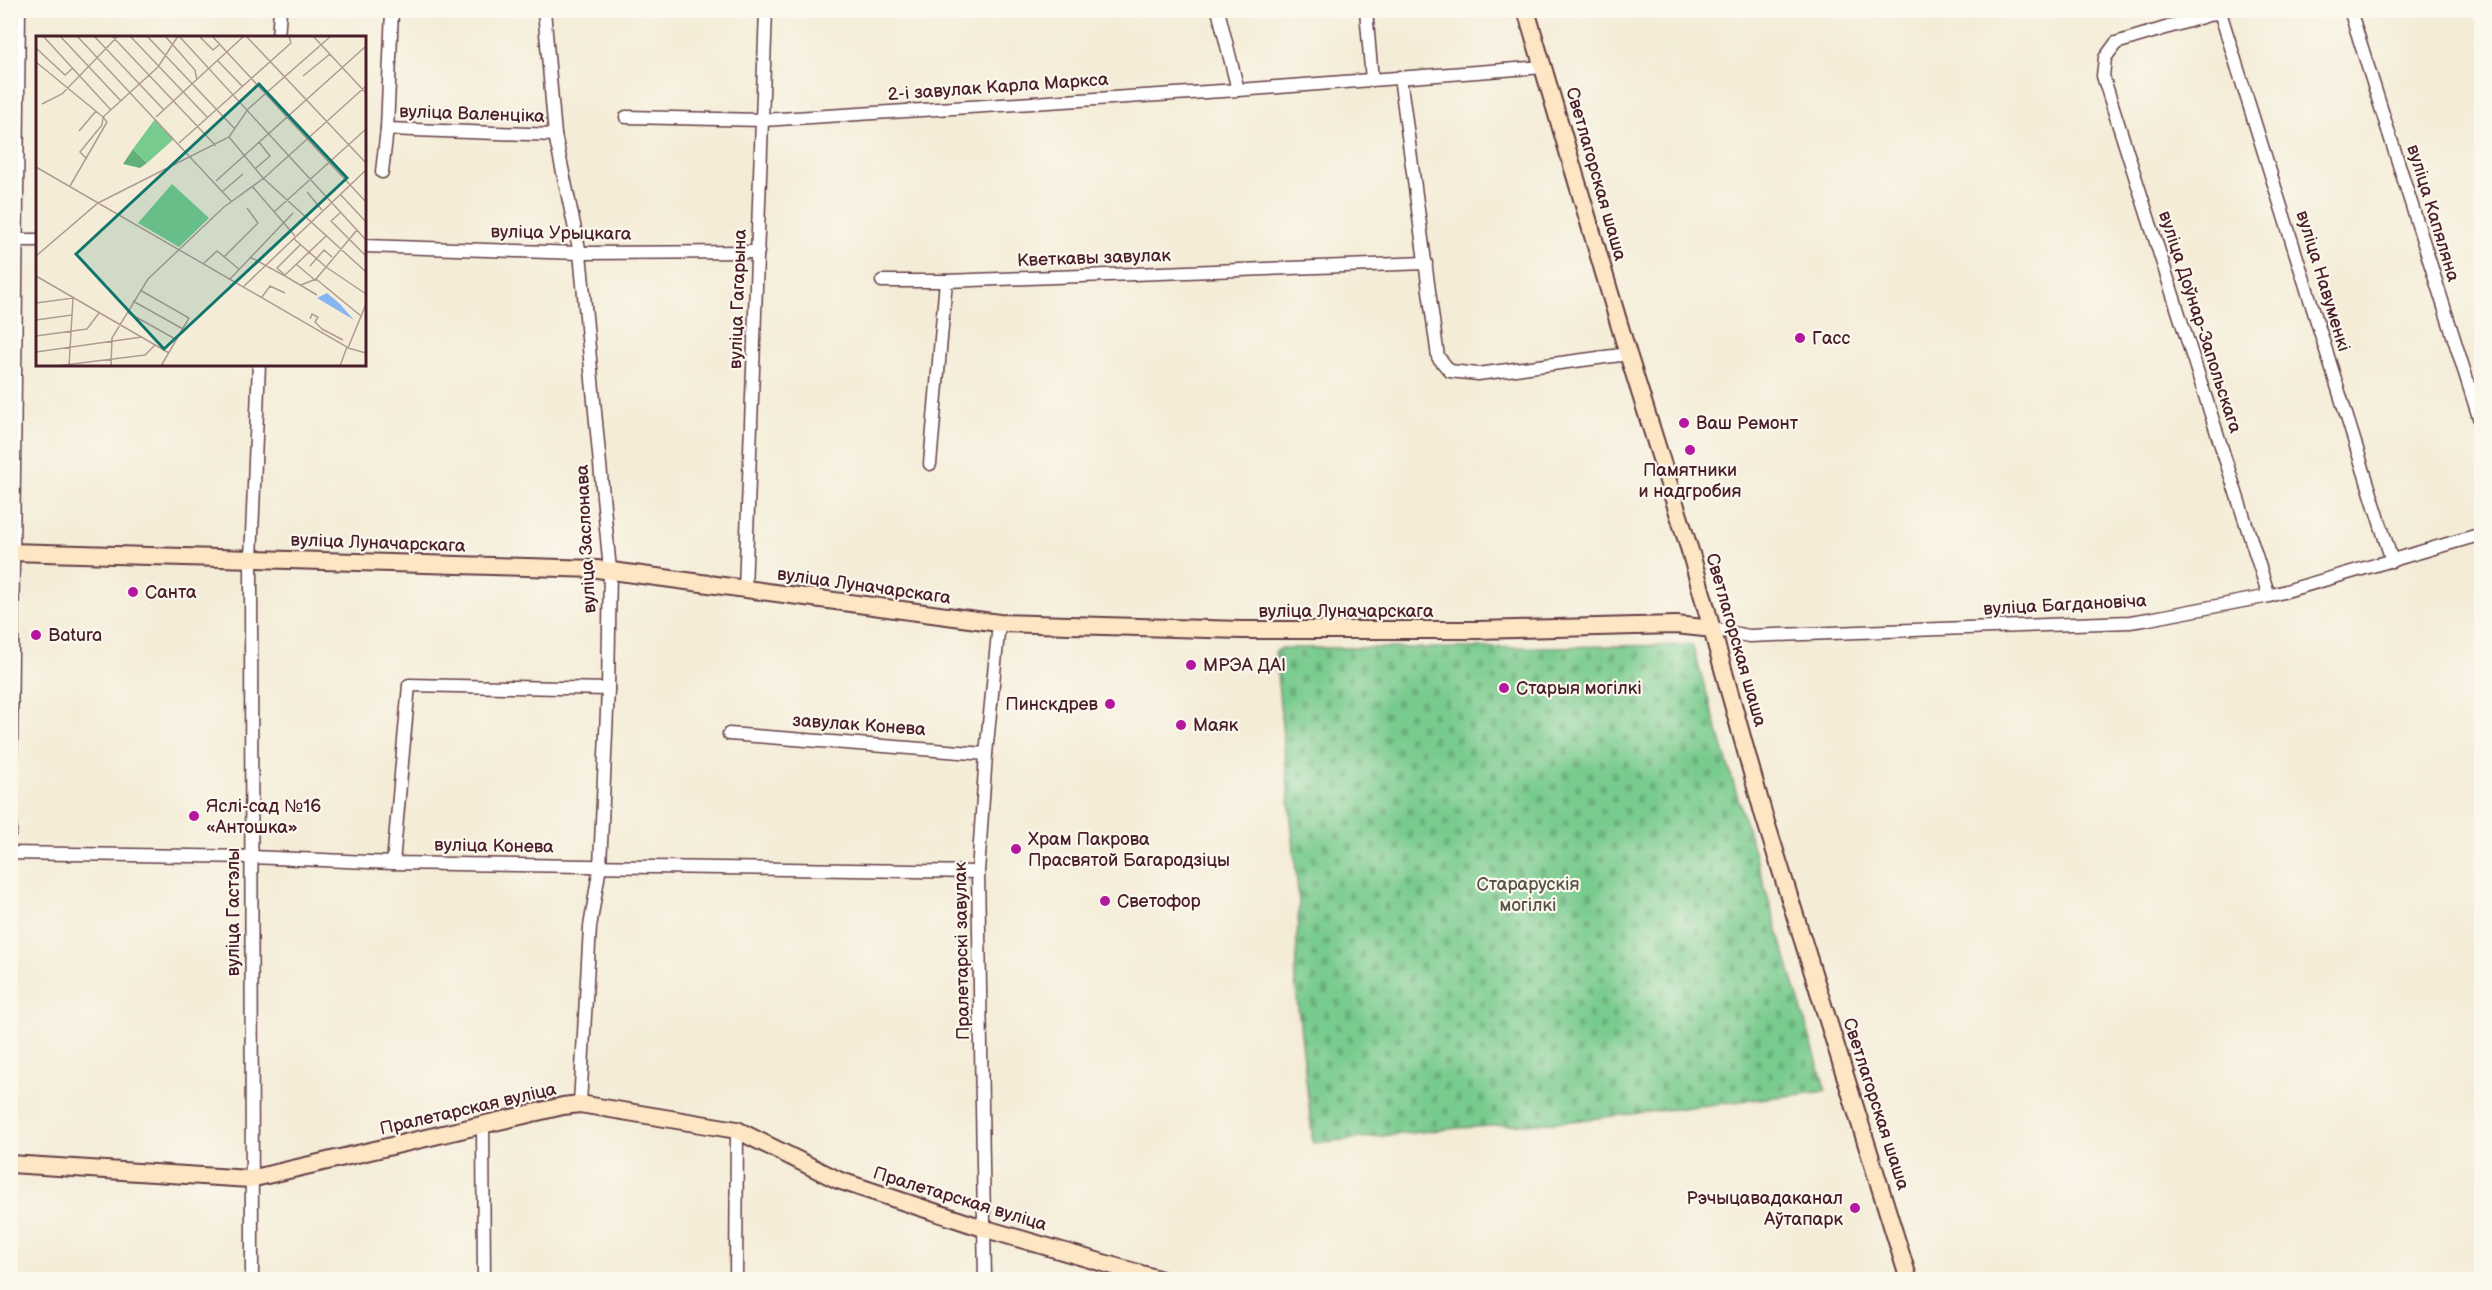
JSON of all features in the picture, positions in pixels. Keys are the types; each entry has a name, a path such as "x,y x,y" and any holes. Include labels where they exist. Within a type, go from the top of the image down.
{"street":[{"path":"10,833 13,240 19,10"},
{"path":"278,36 280,10"},
{"name":"вуліца Валенціка","path":"381,172 387,129 392,10"},
{"name":"вуліца Заслонава","path":"544,10 555,135 580,253 610,570 608,689 600,866 590,927 580,1104"},
{"name":"вуліца Гагарына","path":"745,590 766,10"},
{"path":"1218,10 1238,90"},
{"path":"1366,10 1372,80"},
{"name":"Светлагорская шаша","path":"1526,10 1628,354 1691,554 1764,816 1910,1280"},
{"name":"вуліца Капяляна","path":"2350,10 2481,427"},
{"name":"вуліца Доўнар-Запольскага","path":"2223,11 2116,44 2105,58 2103,76 2269,596"},
{"name":"вуліца Навуменкі","path":"2223,11 2392,561"},
{"name":"2-і завулак Карла Маркса","path":"626,117 763,120 1238,90 1544,67"},
{"path":"1400,77 1438,357 1450,371 1478,374 1628,354"},
{"name":"вуліца Валенціка","path":"387,129 555,135"},
{"path":"13,240 36,240"},
{"name":"вуліца Урыцкага","path":"366,246 580,253 758,252"},
{"name":"Кветкавы завулак","path":"882,281 946,281 1426,263"},
{"path":"930,464 946,281"},
{"name":"вуліца Гастэлы","path":"252,1280 250,1179 251,559 259,366"},
{"name":"вуліца Багдановіча","path":"1713,629 1749,636 2130,622 2269,596 2481,534"},
{"name":"вуліца Луначарскага","path":"12,552 610,570 999,623 1242,630 1470,630 1676,626 1713,629"},
{"name":"Пралетарскі завулак","path":"985,1280 986,1229 978,872 986,754 999,623"},
{"path":"393,863 409,685 608,689"},
{"name":"завулак Конева","path":"729,734 986,754"},
{"name":"вуліца Конева","path":"10,853 251,857 393,863 978,872"},
{"name":"Пралетарская вуліца","path":"10,1164 250,1179 580,1104 737,1130 827,1176 986,1229 1162,1280"},
{"path":"483,1125 484,1280"},
{"path":"736,1280 737,1130"}],"green space":[{"name":"Старарускія могілкі","path":"1692,645 1826,1091 1571,1121 1459,1128 1313,1143 1295,979 1299,902 1275,652 1282,648"}],"place":[{"name":"Гасс","path":"1800,338"},
{"name":"Ваш Ремонт","path":"1684,423"},
{"name":"Памятники и надгробия","path":"1690,450"},
{"name":"Санта","path":"133,592"},
{"name":"Batura","path":"36,635"},
{"name":"МРЭА ДАІ","path":"1191,665"},
{"name":"Старыя могілкі","path":"1504,688"},
{"name":"Пинскдрев","path":"1110,704"},
{"name":"Маяк","path":"1181,725"},
{"name":"Яслі-сад №16 «Антошка»","path":"194,816"},
{"name":"Храм Пакрова Прасвятой Багародзіцы","path":"1016,849"},
{"name":"Светофор","path":"1105,901"},
{"name":"Рэчыцавадаканал Аўтапарк","path":"1855,1208"}]}
